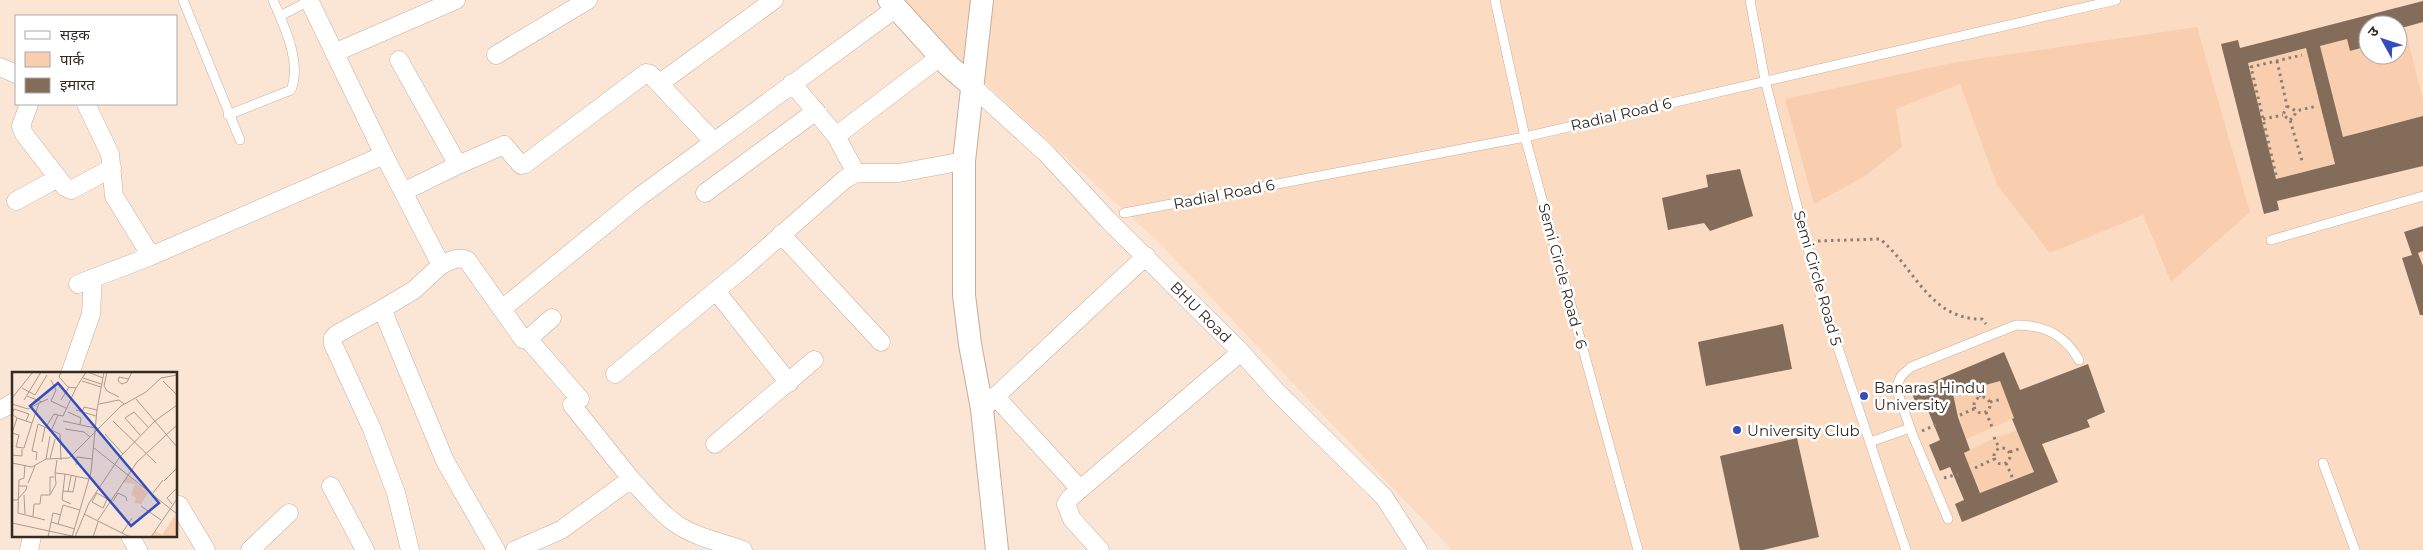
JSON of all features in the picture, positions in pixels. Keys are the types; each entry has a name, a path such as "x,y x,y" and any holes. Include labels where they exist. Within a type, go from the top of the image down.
{"street":[{"path":"309,0 384,155 441,265"},
{"path":"334,54 456,0"},
{"path":"496,55 588,0"},
{"path":"660,84 774,0"},
{"path":"982,0 964,161 964,295 970,344 988,402 997,550"},
{"path":"502,309 639,197 792,84 892,4 971,85"},
{"path":"836,136 941,56"},
{"path":"399,60 458,165"},
{"path":"0,67 15,74"},
{"path":"403,192 504,145 516,161 521,165 526,164 641,76 650,74 713,141"},
{"path":"792,84 836,136 856,173"},
{"name":"BHU Road","path":"971,85 1046,153 1241,352 1277,392 1384,497 1418,550"},
{"path":"29,105 21,126 24,134 65,187 71,190 112,168"},
{"path":"86,105 110,154 112,168 111,183 114,196 151,256"},
{"path":"705,193 816,111"},
{"path":"69,372 90,314 86,281 151,256 384,155"},
{"path":"615,374 716,291 845,179 856,173 900,173 964,161"},
{"path":"16,201 58,178"},
{"path":"781,234 880,342"},
{"path":"988,402 1146,256"},
{"path":"410,550 396,493 372,429 333,344 333,338 414,290 441,265 461,258 467,260 519,336 523,339 528,338 552,318"},
{"path":"716,291 789,383"},
{"path":"382,309 445,461 496,550"},
{"path":"528,338 632,479 658,509 676,524 694,533 743,550"},
{"path":"1100,550 1068,512 1066,504 1079,488 1241,352"},
{"path":"715,444 814,360"},
{"path":"988,402 1079,488"},
{"path":"0,410 12,403"},
{"path":"515,550 561,530 632,479"},
{"path":"330,486 365,550"},
{"path":"179,505 206,550"},
{"path":"250,550 289,512"},
{"path":"131,538 138,550"}],"lane":[{"path":"183,0 228,115 240,140"},
{"path":"228,115 291,90 295,81 288,34 274,0"},
{"path":"280,16 309,0"},
{"name":"Semi Circle Road - 6","path":"1495,0 1525,137 1638,550"},
{"name":"Semi Circle Road 5","path":"1750,0 1765,80 1818,288 1906,550"},
{"name":"Radial Road 6","path":"1124,213 1525,137 2116,0"},
{"path":"2271,240 2423,196"},
{"path":"1948,518 1910,428 1896,388 1900,376 1911,367 1994,336 2016,325 2033,325 2052,331 2070,344 2080,360"},
{"path":"1870,442 1910,428"},
{"path":"2323,463 2355,550"}],"path":[{"path":"2276,175 2250,67 2302,55"},
{"path":"2277,61 2288,106 2283,115"},
{"path":"2288,106 2296,111 2317,106"},
{"path":"2290,120 2294,117 2296,111"},
{"path":"2263,119 2283,115 2290,120 2303,164"},
{"path":"1805,242 1880,239 1905,262 1924,292 1945,310 1966,320 1982,319 1994,336"},
{"path":"1975,384 1980,397"},
{"path":"1974,409 1974,402 1980,397 1986,398 1990,402"},
{"path":"1990,402 2002,399"},
{"path":"1986,412 1989,410 1990,402"},
{"path":"1974,409 1977,412 1986,412"},
{"path":"1960,415 1974,409"},
{"path":"1986,412 1992,427"},
{"path":"1994,436 1999,448"},
{"path":"1999,448 2003,447 2010,452"},
{"path":"1994,459 1994,454 1999,448"},
{"path":"2010,452 2022,448"},
{"path":"2006,463 2010,458 2010,452"},
{"path":"1994,459 1997,462 2006,463"},
{"path":"1975,468 1994,459"},
{"path":"2006,463 2013,479"}],"shaded area":[{"name":"Banaras Hindu University","path":"905,0 2423,0 2423,550 1452,550 1157,241 950,51"}],"green space":[{"path":"2197,27 2250,212 2171,282 2143,215 2050,253 1997,185 1960,84 1896,109 1902,147 1865,176 1814,204 1785,99 1957,62"},
{"path":"2347,39 2350,51 2358,49 2358,65 2408,65 2408,41 2423,99 2423,128 2413,119 2356,133 2345,147 2320,46"},
{"path":"2306,48 2335,164 2276,179 2248,63"},
{"path":"2000,381 2014,418 1966,439 1953,395"},
{"path":"2017,430 2034,472 1980,493 1964,453 1992,439"}],"building":[{"path":"2423,1 2423,22 2408,26 2408,15 2368,15"},
{"path":"2358,18 2358,49 2350,51 2347,39 2320,46 2343,137 2423,116 2423,166 2277,201 2279,210 2264,214 2221,44 2238,40 2240,48","holes":["2306,48 2335,164 2276,179 2248,63"]},
{"path":"1740,169 1753,216 1710,231 1704,223 1668,230 1662,198 1708,187 1706,175"},
{"path":"2423,226 2423,251 2418,253 2423,266 2423,315 2420,315 2402,258 2412,255 2404,232"},
{"path":"1783,324 1792,369 1706,386 1698,342"},
{"path":"2004,352 2020,390 2088,364 2105,412 2087,420 2090,427 2042,444 2058,482 1962,522 1955,504 1964,500 1950,467 1940,471 1929,445 1940,440 1925,403 1917,406 1911,391","holes":["2000,381 2014,418 2012,419 2034,472 1980,493 1964,453 1970,450 1958,417 1953,394"]},
{"path":"1797,438 1819,537 1763,550 1740,550 1720,456"}],"place":[{"name":"Banaras Hindu University","path":"1864,396"},
{"name":"University Club","path":"1737,430"}]}
